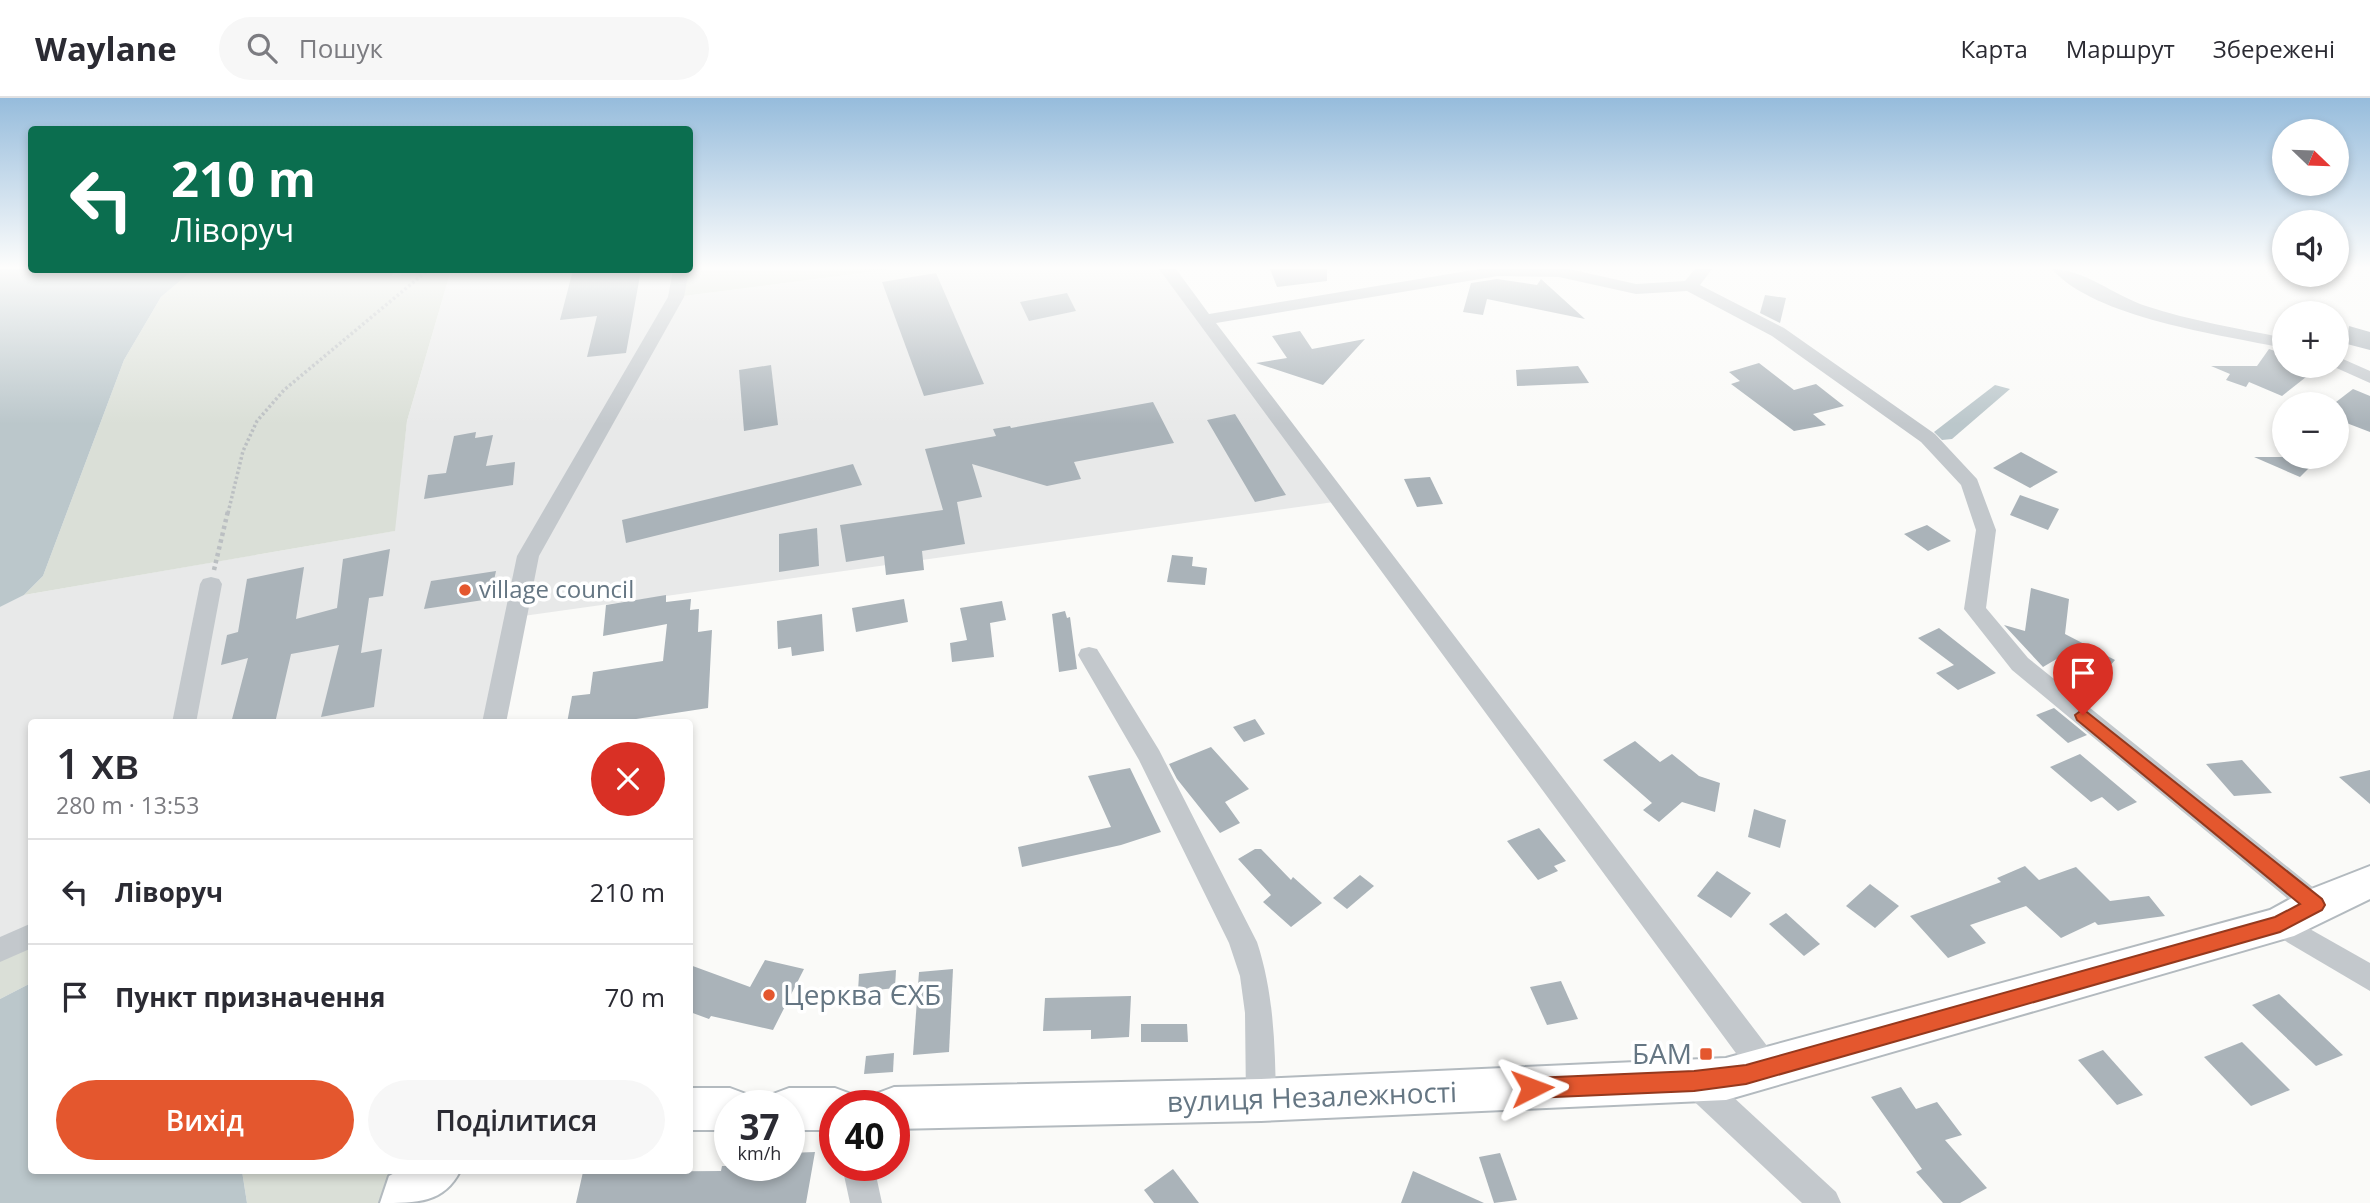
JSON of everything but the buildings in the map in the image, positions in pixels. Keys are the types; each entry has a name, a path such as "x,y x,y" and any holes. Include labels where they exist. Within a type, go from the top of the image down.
{"street":[{"path":"495,719 528,556 663,321"},
{"path":"1203,321 1766,1069"},
{"path":"1761,321 1927,438 1970,483 1986,530 1975,609 2020,664 2370,978"},
{"path":"2188,321 2272,339"},
{"path":"2349,368 2370,378"},
{"path":"185,719 211,584"},
{"path":"1089,654 1150,758 1244,942 1254,976 1259,1013 1261,1100"},
{"name":"вулиця Незалежності","path":"910,1108 1261,1100 1726,1079 2297,914 2370,882"},
{"path":"0,950 28,937"},
{"path":"1694,1081 1825,1203"},
{"path":"693,1109 714,1109"},
{"path":"861,1181 866,1203"}],"path":[{"path":"211,584 243,451 257,421 284,390 367,321"}],"shaded area":[{"path":"0,321 147,321 124,360 43,576 24,595 0,607"},
{"path":"147,321 436,321 407,421 395,531 24,595 43,576 124,360"},
{"path":"436,321 1206,321 1341,501 516,617 495,719 28,719 28,936 0,950 0,607 24,595 394,531 407,421"},
{"path":"1995,385 2010,389 1952,439 1942,440 1934,432"},
{"path":"28,936 28,985 0,999 0,950"},
{"path":"28,985 28,1174 242,1174 247,1203 0,1203 0,999"},
{"path":"242,1174 409,1174 404,1203 247,1203"}],"place":[{"name":"village council","path":"465,590"},
{"name":"Церква ЄХБ","path":"769,995"},
{"name":"БАМ","path":"1706,1054"}],"route":[{"path":"1532,1088 1726,1079 2280,924 2315,905 2083,715"}]}
